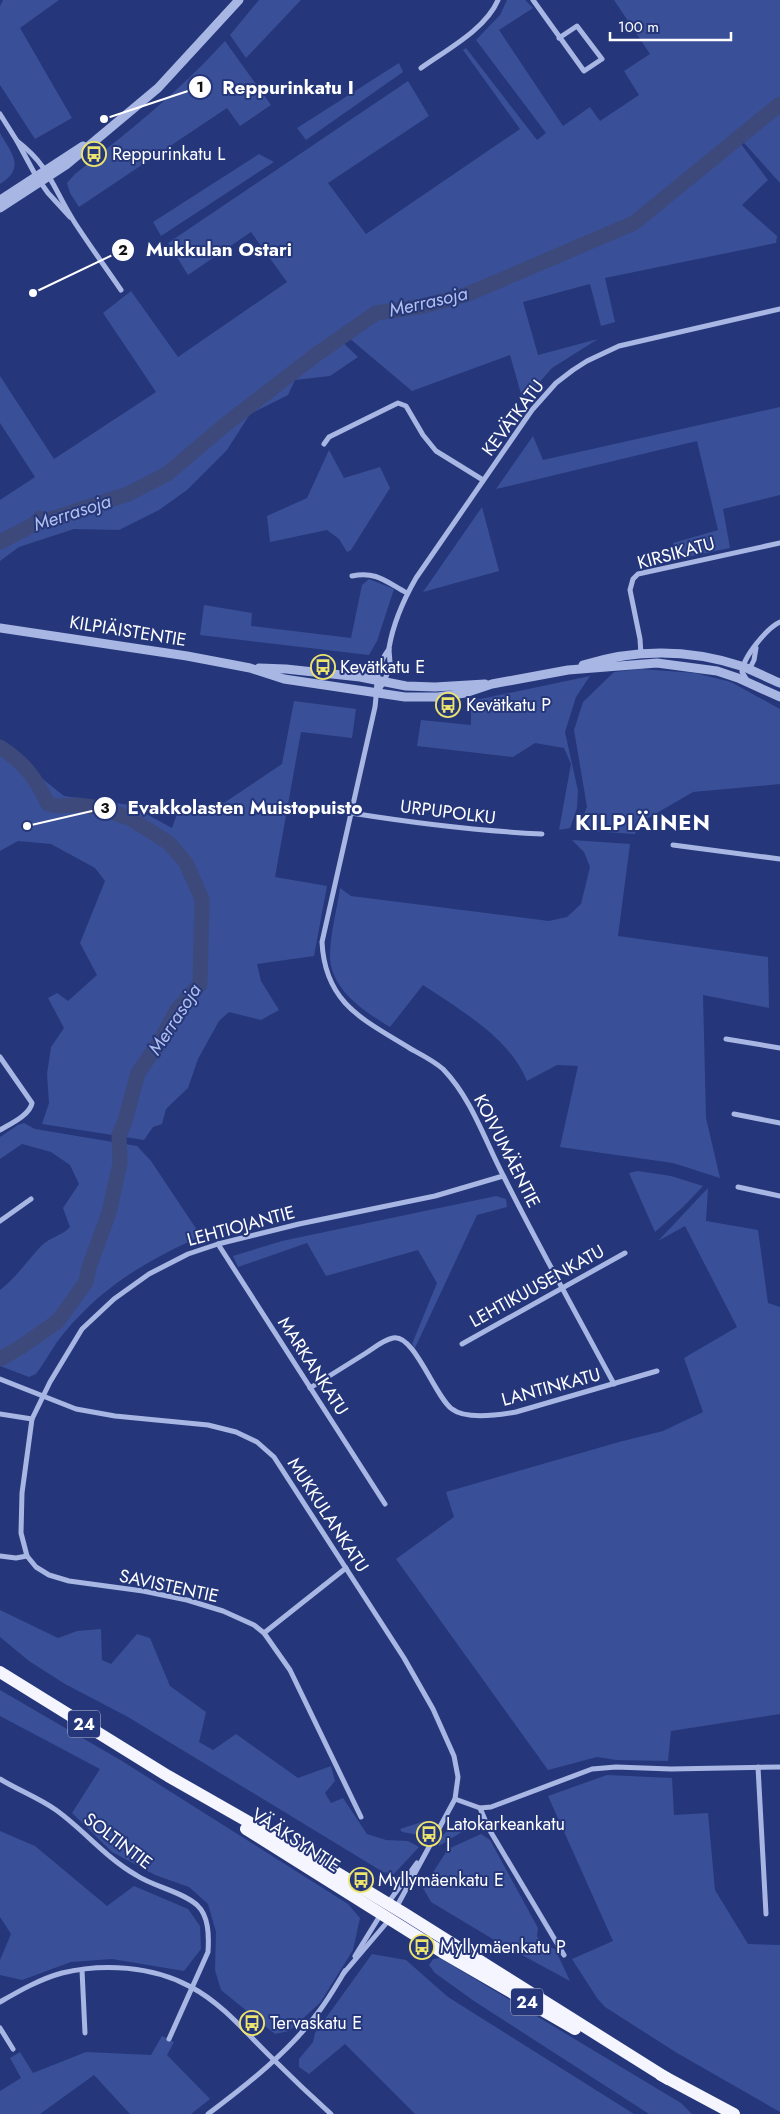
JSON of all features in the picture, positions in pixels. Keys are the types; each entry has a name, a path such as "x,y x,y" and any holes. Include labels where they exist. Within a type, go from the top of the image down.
{"highway":[{"name":"VÄÄKSYNTIE","path":"0,1672 168,1776 392,1906 668,2079"},
{"name":"VÄÄKSYNTIE","path":"168,1776 277,1850 385,1917 536,2007 734,2114"}],"street":[{"path":"0,208 98,138 158,88 239,0"},
{"path":"421,68 465,37 493,11 498,0"},
{"path":"533,0 559,38 584,72 602,59 577,26 559,38"},
{"path":"0,114 18,141 38,180 74,221"},
{"path":"18,141 38,158 48,172 74,221 121,290"},
{"path":"0,200 38,180"},
{"name":"KEVÄTKATU","path":"377,694 381,661 389,649 407,593 542,398 556,383 587,361 619,346 780,309"},
{"path":"324,444 329,437 398,403 406,406 423,435 436,451 484,480"},
{"name":"KIRSIKATU","path":"641,658 640,639 630,590 633,579 638,574 780,544"},
{"path":"352,576 366,573 378,576 407,593"},
{"path":"745,674 754,660 756,647 766,631 780,622"},
{"name":"KILPIÄISTENTIE","path":"0,628 187,656 250,668 284,679 405,697 438,697 465,694 492,684 568,670 606,658 641,658 689,654 745,674"},
{"name":"KEVÄTKATU","path":"377,694 380,681 390,663 389,649"},
{"name":"KILPIÄISTENTIE","path":"250,668 286,668 406,686 435,688 468,684 492,684"},
{"path":"745,674 780,683"},
{"path":"745,674 780,697"},
{"name":"KOIVUMÄENTIE","path":"377,694 322,942 323,963 331,984 344,1002 363,1020 442,1069 469,1103 503,1176 614,1384"},
{"name":"URPUPOLKU","path":"351,813 508,833 542,834"},
{"path":"673,844 780,860"},
{"path":"726,1039 780,1048"},
{"path":"0,1058 32,1103 32,1107 24,1114 0,1130"},
{"path":"734,1114 780,1123"},
{"name":"LEHTIOJANTIE","path":"42,1396 82,1329 114,1299 149,1274 188,1254 218,1244 299,1224 435,1196 503,1176"},
{"path":"738,1187 780,1196"},
{"path":"0,1221 31,1199"},
{"name":"MARKANKATU","path":"218,1244 385,1504"},
{"name":"LEHTIKUUSENKATU","path":"462,1344 625,1254"},
{"name":"LANTINKATU","path":"310,1388 380,1344 393,1338 401,1339 422,1363 436,1390 452,1409 472,1415 494,1416 516,1412 657,1372"},
{"name":"MUKKULANKATU","path":"0,1379 76,1410 115,1416 208,1425 236,1432 257,1442 274,1457 404,1658 433,1709 454,1756 458,1777 455,1799 385,1917"},
{"path":"0,1556 16,1558 27,1556 21,1533 22,1493 32,1419 42,1396"},
{"path":"0,1414 32,1419"},
{"name":"SAVISTENTIE","path":"27,1556 36,1567 49,1575 70,1581 143,1591 187,1600 223,1611 254,1625 264,1633 290,1670 361,1817"},
{"path":"264,1633 346,1568"},
{"path":"455,1799 480,1808 491,1807 592,1769 616,1767 671,1769 780,1767"},
{"path":"758,1767 766,1914"},
{"name":"SOLTINTIE","path":"0,1779 55,1810 109,1856 136,1876 186,1897 198,1906 206,1921 209,1939 208,1952 169,2039"},
{"path":"480,1808 489,1829 564,1956"},
{"name":"MUKKULANKATU","path":"392,1906 429,1844"},
{"path":"208,2114 274,2060 320,2010 343,1974 392,1906"},
{"path":"343,1974 385,1917"},
{"path":"0,2002 30,1985 60,1973 120,1968 170,1977 193,1987 232,2017 331,2114"},
{"path":"82,1970 85,2033"},
{"path":"0,2028 13,2049"}],"shaded area":[{"path":"3,0 59,0 20,28 72,118 35,139 0,85 0,6"},
{"path":"259,0 301,0 246,58 230,35"},
{"path":"507,0 525,0 533,8 499,30 563,126 590,107 600,121 639,95 624,71 650,54 614,0 780,0 780,183 736,134 630,219 465,289 373,309 335,335 358,357 330,376 295,380 288,395 250,414 227,450 187,490 159,510 119,530 74,529 19,547 0,561 0,500 35,477 0,423 0,376 54,459 156,392 103,313 131,291 178,357 287,282 251,232 188,275 168,243 408,81 429,116 328,183 366,234 520,129 463,50 466,48 537,140 546,133 476,40 500,15"},
{"path":"225,41 271,105 240,126 227,108 79,207 70,193 67,183 75,174 172,94"},
{"path":"399,63 403,72 306,140 297,128"},
{"path":"0,133 12,154 15,166 8,178 0,184"},
{"path":"741,144 768,180 742,205 777,236 776,243 605,278 615,322 601,326 590,284 523,302 538,355 598,339 552,368 523,401 510,355 412,391 349,338 378,317 449,304 470,297 637,226"},
{"path":"259,154 274,162 161,236 153,222"},
{"path":"780,407 780,495 723,509 730,548 677,559 673,543 718,530 697,441 496,489 533,436 543,460"},
{"path":"329,450 344,478 380,467 390,488 351,550 347,552 339,539 327,530 270,542 267,516 307,498"},
{"path":"482,507 499,571 423,592"},
{"path":"369,579 394,589 377,641 369,655 200,635 204,605 252,613 251,626 351,638 362,585"},
{"path":"641,669 695,673 731,682 780,709 780,784 693,792 638,824 635,834 577,830 587,807 574,730 583,702 614,672"},
{"path":"590,676 576,697 565,732 578,791 577,808 570,828 559,830 571,764 564,748 535,743 513,757 417,746 421,720 471,725 471,701"},
{"path":"294,701 356,709 352,738 301,732 275,877 327,886 314,956 257,964 261,981 279,1010 261,1020 229,1012 219,1021 198,1059 188,1088 166,1109 162,1124 153,1127 144,1140 42,1124 49,1103 47,1074 51,1047 64,1028 48,998 57,993 68,1001 97,975 80,943 105,881 95,868 51,844 18,841 0,851 0,742 20,756 39,776 64,796 130,805 172,828 179,808 221,805 282,764"},
{"path":"572,840 630,844 618,936 768,957 769,1008 703,995 706,1118 720,1178 673,1163 560,1147 578,1066 557,1065 527,1081 519,1065 496,1038 467,1015 423,985 390,1027 360,1007 336,980 332,969 330,948 340,888 351,896 549,921 567,917 581,904 590,867 584,852"},
{"path":"24,1123 35,1129 137,1146 151,1161 201,1236 144,1265 94,1301 60,1338 36,1374 29,1377 0,1366 0,1290 41,1246 70,1227 63,1208 79,1184 70,1165 51,1152 22,1144 0,1159 0,1137"},
{"path":"638,1171 671,1176 703,1186 655,1232 629,1173"},
{"path":"708,1188 706,1221 758,1230 768,1303 780,1307 780,1714 671,1731 668,1761 616,1760 597,1757 548,1770 396,1559 454,1517 446,1492 663,1431 703,1412 684,1358 737,1327 685,1226 658,1241"},
{"path":"496,1196 506,1199 507,1207 477,1215 415,1348 412,1344 437,1283 418,1250 326,1276 307,1243 238,1267 233,1256 282,1241"},
{"path":"0,1610 58,1638 77,1631 101,1629 102,1660 111,1664 137,1634 150,1638 170,1686 206,1712 199,1742 213,1750 236,1734 298,1778 331,1766 335,1781 325,1793 331,1803 343,1798 367,1834 386,1840 408,1841 419,1847 394,1874 383,1872 128,1717 65,1684 29,1661 0,1637"},
{"path":"0,1690 122,1761 348,1904 360,1918 353,1950 320,2003 289,2031 275,2034 221,1990 215,1970 216,1932 208,1904 189,1887 155,1875 112,1852 72,1813 100,1769 0,1716"},
{"path":"607,1775 672,1778 674,1815 708,1813 715,1890 748,1944 780,1945 780,2112 677,2053 605,2007 572,1959 613,1941 548,1796"},
{"path":"465,1818 478,1822 439,1846 445,1833"},
{"path":"425,1821 433,1823 425,1836 402,1832 400,1829"},
{"path":"0,1831 35,1846 107,1906 134,1886 188,1909 200,1926 201,1949 184,1971 112,1959 71,1962 22,1980 0,1975 0,1960 11,1934 0,1917"},
{"path":"481,1834 490,1840 538,1928 537,1936 544,1946 555,1949 570,1981 496,1941 431,1902 423,1888 448,1849"},
{"path":"372,1954 406,1960 448,1997 634,2114 415,2114 345,2044 309,2074 299,2067 299,2059 313,2042 315,2033"},
{"path":"440,1958 681,2103 692,2114 649,2114 474,2001 435,1973 429,1965 433,1959"},
{"path":"162,2036 174,2042 167,2055 210,2099 191,2114 130,2114 94,2075 40,2114 0,2114 0,2091 21,2078 10,2058 20,2052 33,2073 86,2052 151,2055"}],"waterway":[{"name":"Merrasoja","path":"0,542 33,525 40,518 48,520 128,494 167,474 226,424 317,354 376,313 424,306 468,294 634,223 780,104"},
{"name":"Merrasoja","path":"0,747 23,765 39,786 48,804 101,808 131,819 169,843 186,863 202,899 200,984 177,1010 159,1043 138,1073 125,1121 119,1135 120,1163 109,1213 89,1267 86,1282 58,1321 0,1359"}],"place":[{"name":"Reppurinkatu I","path":"104,119"},
{"name":"Reppurinkatu L","path":"94,154"},
{"name":"Mukkulan Ostari","path":"33,293"},
{"name":"Kevätkatu E","path":"323,667"},
{"name":"Kevätkatu P","path":"448,705"},
{"name":"Evakkolasten Muistopuisto","path":"27,826"},
{"name":"Latokarkeankatu I","path":"429,1834"},
{"name":"Myllymäenkatu E","path":"361,1880"},
{"name":"Myllymäenkatu P","path":"422,1947"},
{"name":"Tervaskatu E","path":"252,2023"}],"district":[{"name":"KILPIÄINEN","path":"643,822"}]}
